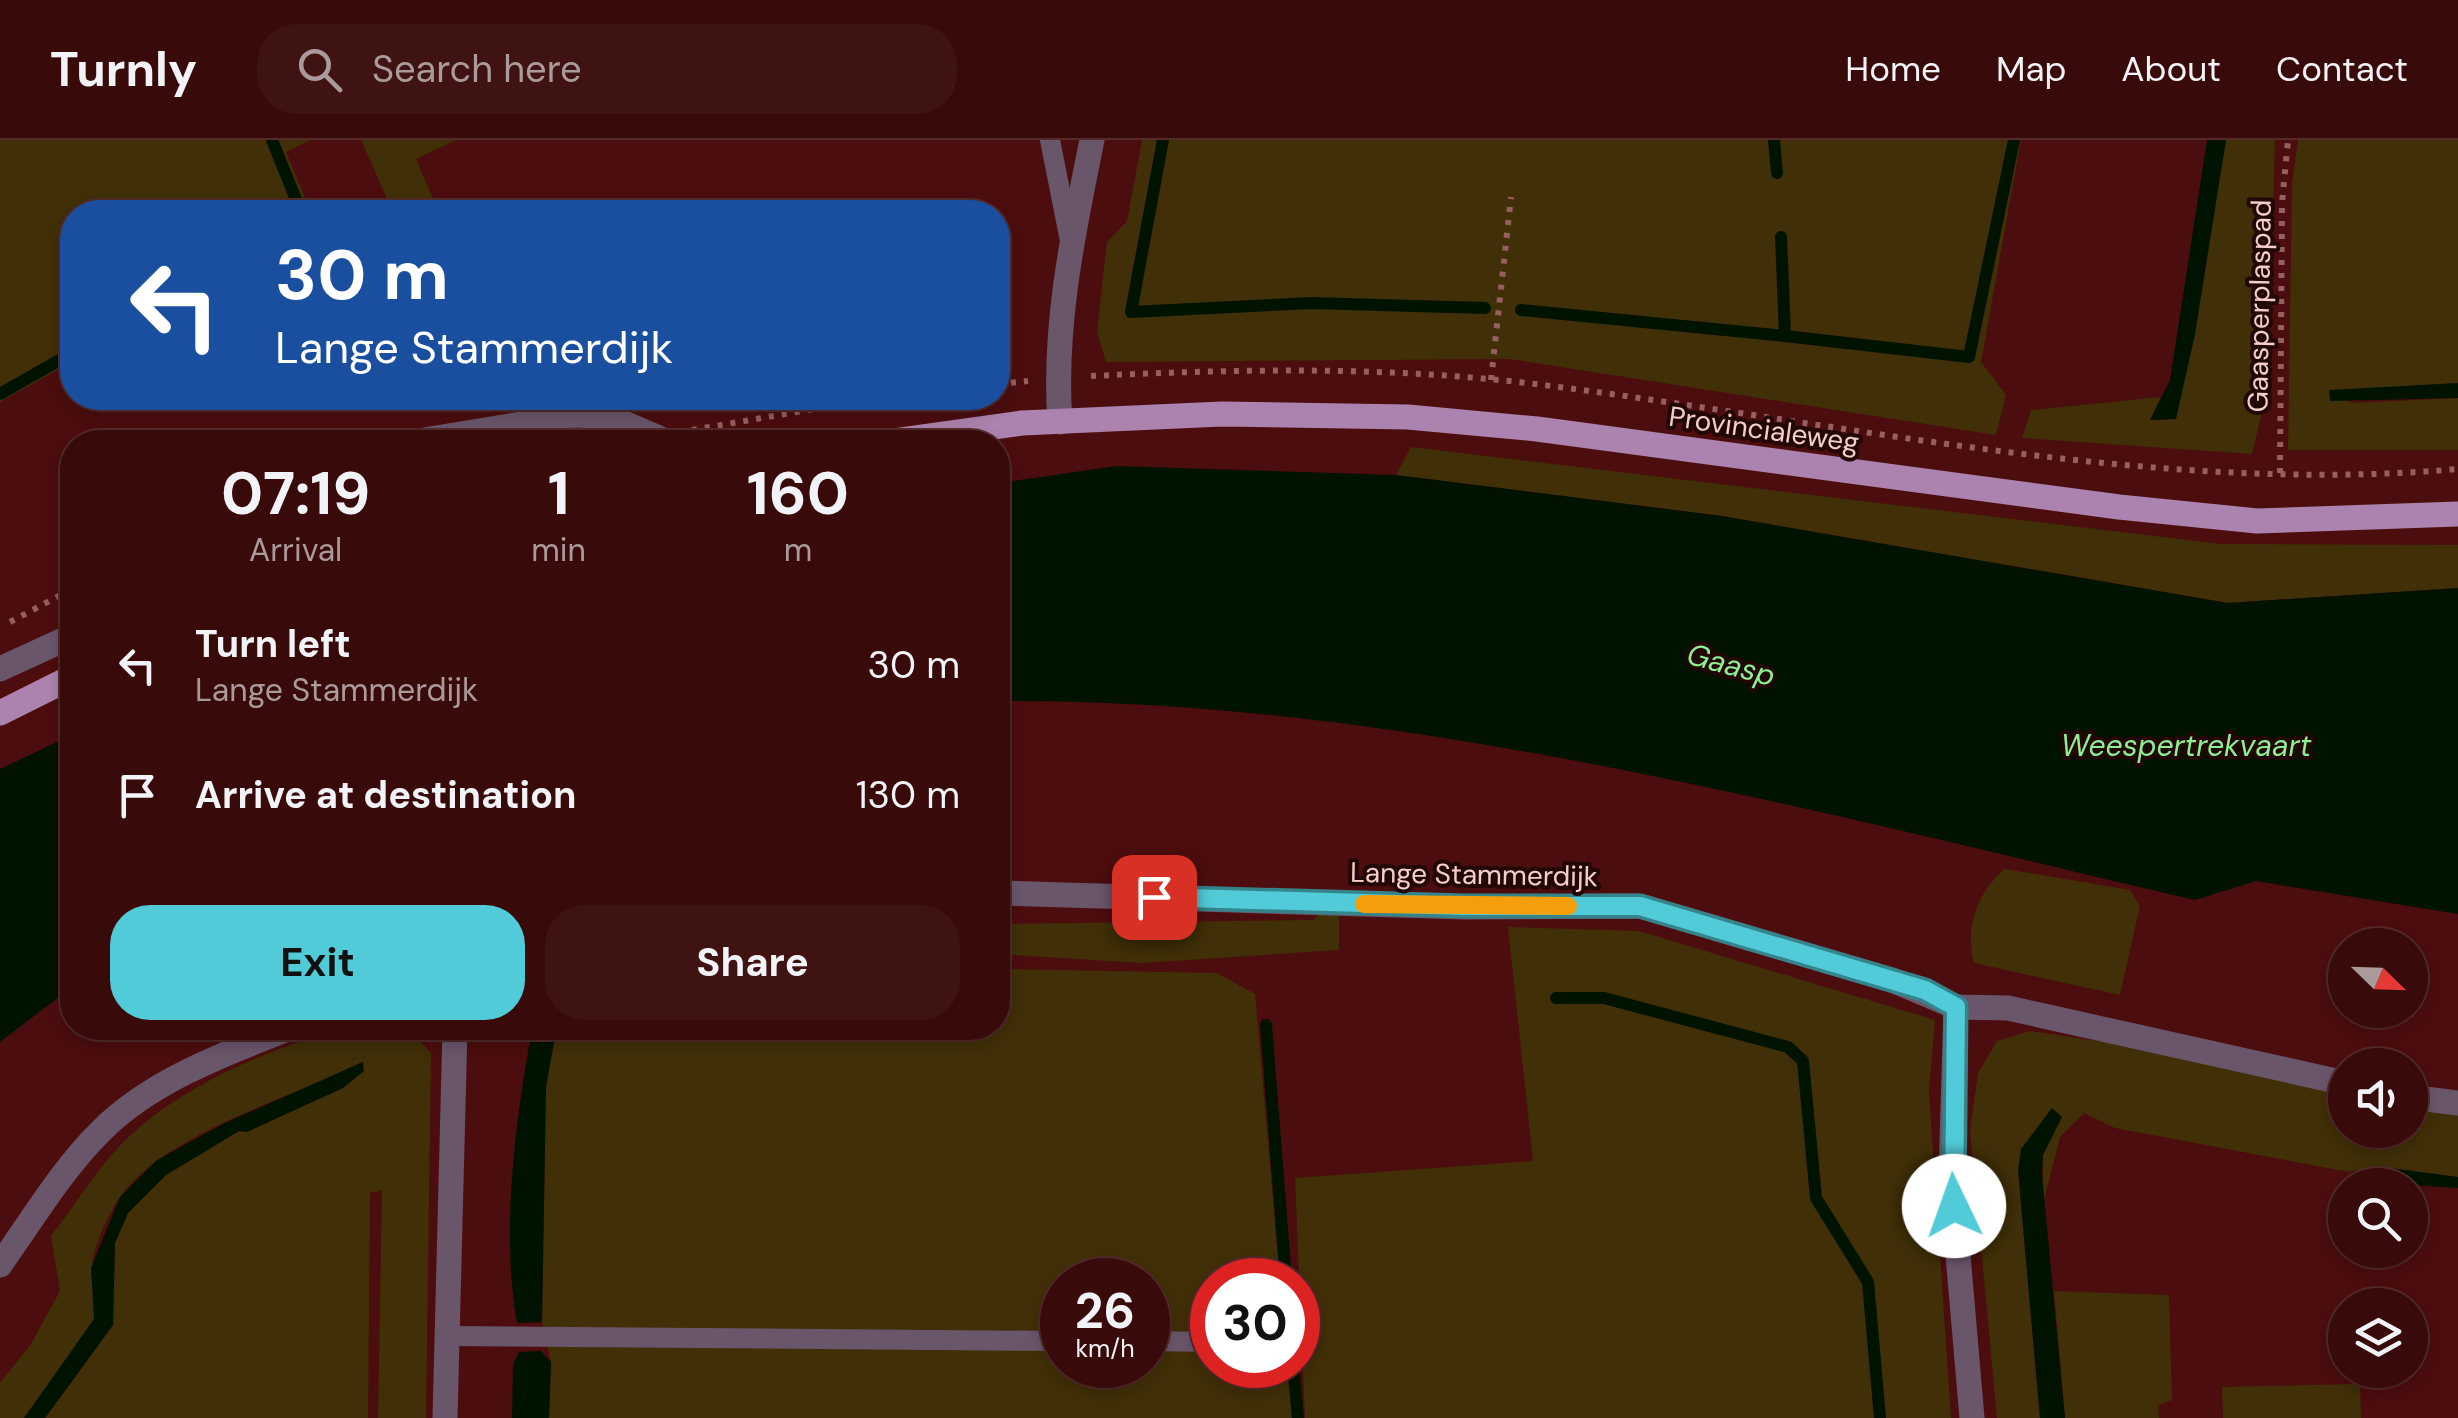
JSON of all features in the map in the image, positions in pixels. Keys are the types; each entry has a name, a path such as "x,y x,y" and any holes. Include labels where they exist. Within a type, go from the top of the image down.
{"main road":[{"name":"Provincialeweg","path":"991,430 1060,422 1222,414 1408,417 2257,521 2458,514"},
{"path":"0,713 60,683"}],"street":[{"path":"1060,422 1056,378 1071,245 1092,140"},
{"path":"485,430 576,415 610,417 638,430"},
{"path":"0,670 60,642"},
{"name":"Lange Stammerdijk","path":"1010,892 1465,906 1640,906 1892,980 1956,1007 2008,1008 2328,1079"},
{"path":"1956,1007 1951,1174 1972,1418"},
{"path":"0,1265 62,1177 124,1110 223,1055 260,1040"},
{"path":"446,1418 455,1040"},
{"path":"2428,1099 2458,1103"}],"lane":[{"path":"1050,140 1071,245"},
{"path":"449,1336 1040,1340"}],"path":[{"name":"Gaasperplaspad","path":"2288,140 2282,203 2280,474 2458,469"},
{"path":"1486,424 1511,198"},
{"path":"712,430 816,410"},
{"path":"0,628 60,596"}],"shaded area":[{"path":"0,140 311,140 286,152 306,200 60,200 60,369 0,402"},
{"path":"361,140 456,140 416,159 434,200 388,200"},
{"path":"1142,140 2021,140 1981,362 2006,395 1996,435 1510,359 1106,362 1097,332 1107,242 1127,221"},
{"path":"2226,140 2275,140 2268,387 2252,454 2022,438 2031,410 2161,397 2150,420 2176,419"},
{"path":"2298,140 2458,140 2458,383 2329,391 2352,403 2458,398 2458,450 2288,450 2292,184"},
{"path":"1411,447 2221,544 2458,545 2458,588 2228,603 1722,516 1396,475"},
{"path":"2005,869 2130,890 2140,906 2120,995 1974,963 1971,937 1976,911 1987,888"},
{"path":"1339,908 1339,950 1142,963 1010,955 1010,924 1313,920 1324,910"},
{"path":"1508,927 1639,931 1935,1020 1929,1091 1951,1418 1305,1418 1304,1388 1320,1388 1320,1258 1298,1258 1295,1178 1533,1161"},
{"path":"1010,969 1217,973 1255,994 1278,1258 1190,1258 1190,1388 1290,1388 1292,1418 549,1418 551,1362 542,1322 546,1087 552,1040 1010,1040"},
{"path":"2030,1031 2151,1049 2328,1092 2328,1148 2428,1148 2428,1110 2458,1113 2458,1177 2428,1173 2428,1168 2328,1168 2115,1128 2084,1113 2060,1137 2043,1204 2043,1155 2062,1117 2018,1170 2040,1418 1997,1418 1970,1130 1978,1073 1997,1041"},
{"path":"419,1040 431,1053 426,1418 378,1418 382,1190 370,1193 368,1418 45,1418 113,1325 115,1243 128,1213 166,1175 239,1131 248,1131 343,1088 362,1062 187,1141 155,1162 129,1186 110,1214 95,1250 92,1272 96,1310 86,1335 24,1418 0,1418 0,1383 31,1344 60,1291 51,1236 99,1170 138,1128 165,1107 229,1071 297,1043"},
{"path":"2054,1291 2169,1295 2172,1400 2158,1405 2159,1418 2065,1418"},
{"path":"2328,1385 2328,1388 2360,1388 2361,1418 2223,1418 2222,1387"}],"water":[{"path":"2207,140 2226,140 2195,334 2176,419 2150,420 2170,380"},
{"path":"2458,383 2458,398 2330,401 2329,390"},
{"name":"Weespertrekvaart","path":"1117,466 1396,475 1722,516 2228,603 2458,588 2458,914 2256,881 2195,900 1751,797 1450,739 1299,718 1148,705 1010,701 1010,481"},
{"path":"60,741 60,996 0,1042 0,769"},
{"path":"530,1040 554,1040 546,1087 542,1322 517,1323 512,1289 510,1216"},
{"path":"363,1062 364,1071 343,1088 247,1132 239,1131 166,1175 128,1213 115,1243 113,1325 45,1418 24,1418 94,1319 91,1268 120,1197 157,1160 225,1123"},
{"path":"2052,1108 2062,1117 2043,1155 2042,1174 2065,1418 2040,1418 2018,1170 2021,1149"},
{"path":"2428,1173 2458,1177 2458,1188 2428,1186"},
{"path":"541,1351 551,1362 549,1418 512,1418 513,1364 519,1352"}],"waterway":[{"path":"272,140 296,200"},
{"path":"1163,140 1131,312 1310,303 1485,308"},
{"path":"1774,140 1777,173"},
{"path":"1781,237 1785,336 1969,357 2014,140"},
{"path":"1521,310 1785,336"},
{"path":"0,394 60,360"},
{"path":"1556,998 1604,998 1788,1047 1803,1061 1816,1198 1868,1282 1880,1418"},
{"path":"1266,1025 1284,1258"},
{"path":"1295,1388 1298,1418"}],"slow traffic":[{"path":"1364,904 1568,906"}],"route":[{"path":"1154,897 1465,906 1640,906 1925,990 1956,1007 1951,1174 1954,1206"}],"water label":[{"name":"Gaasp","path":"1731,665"}]}
